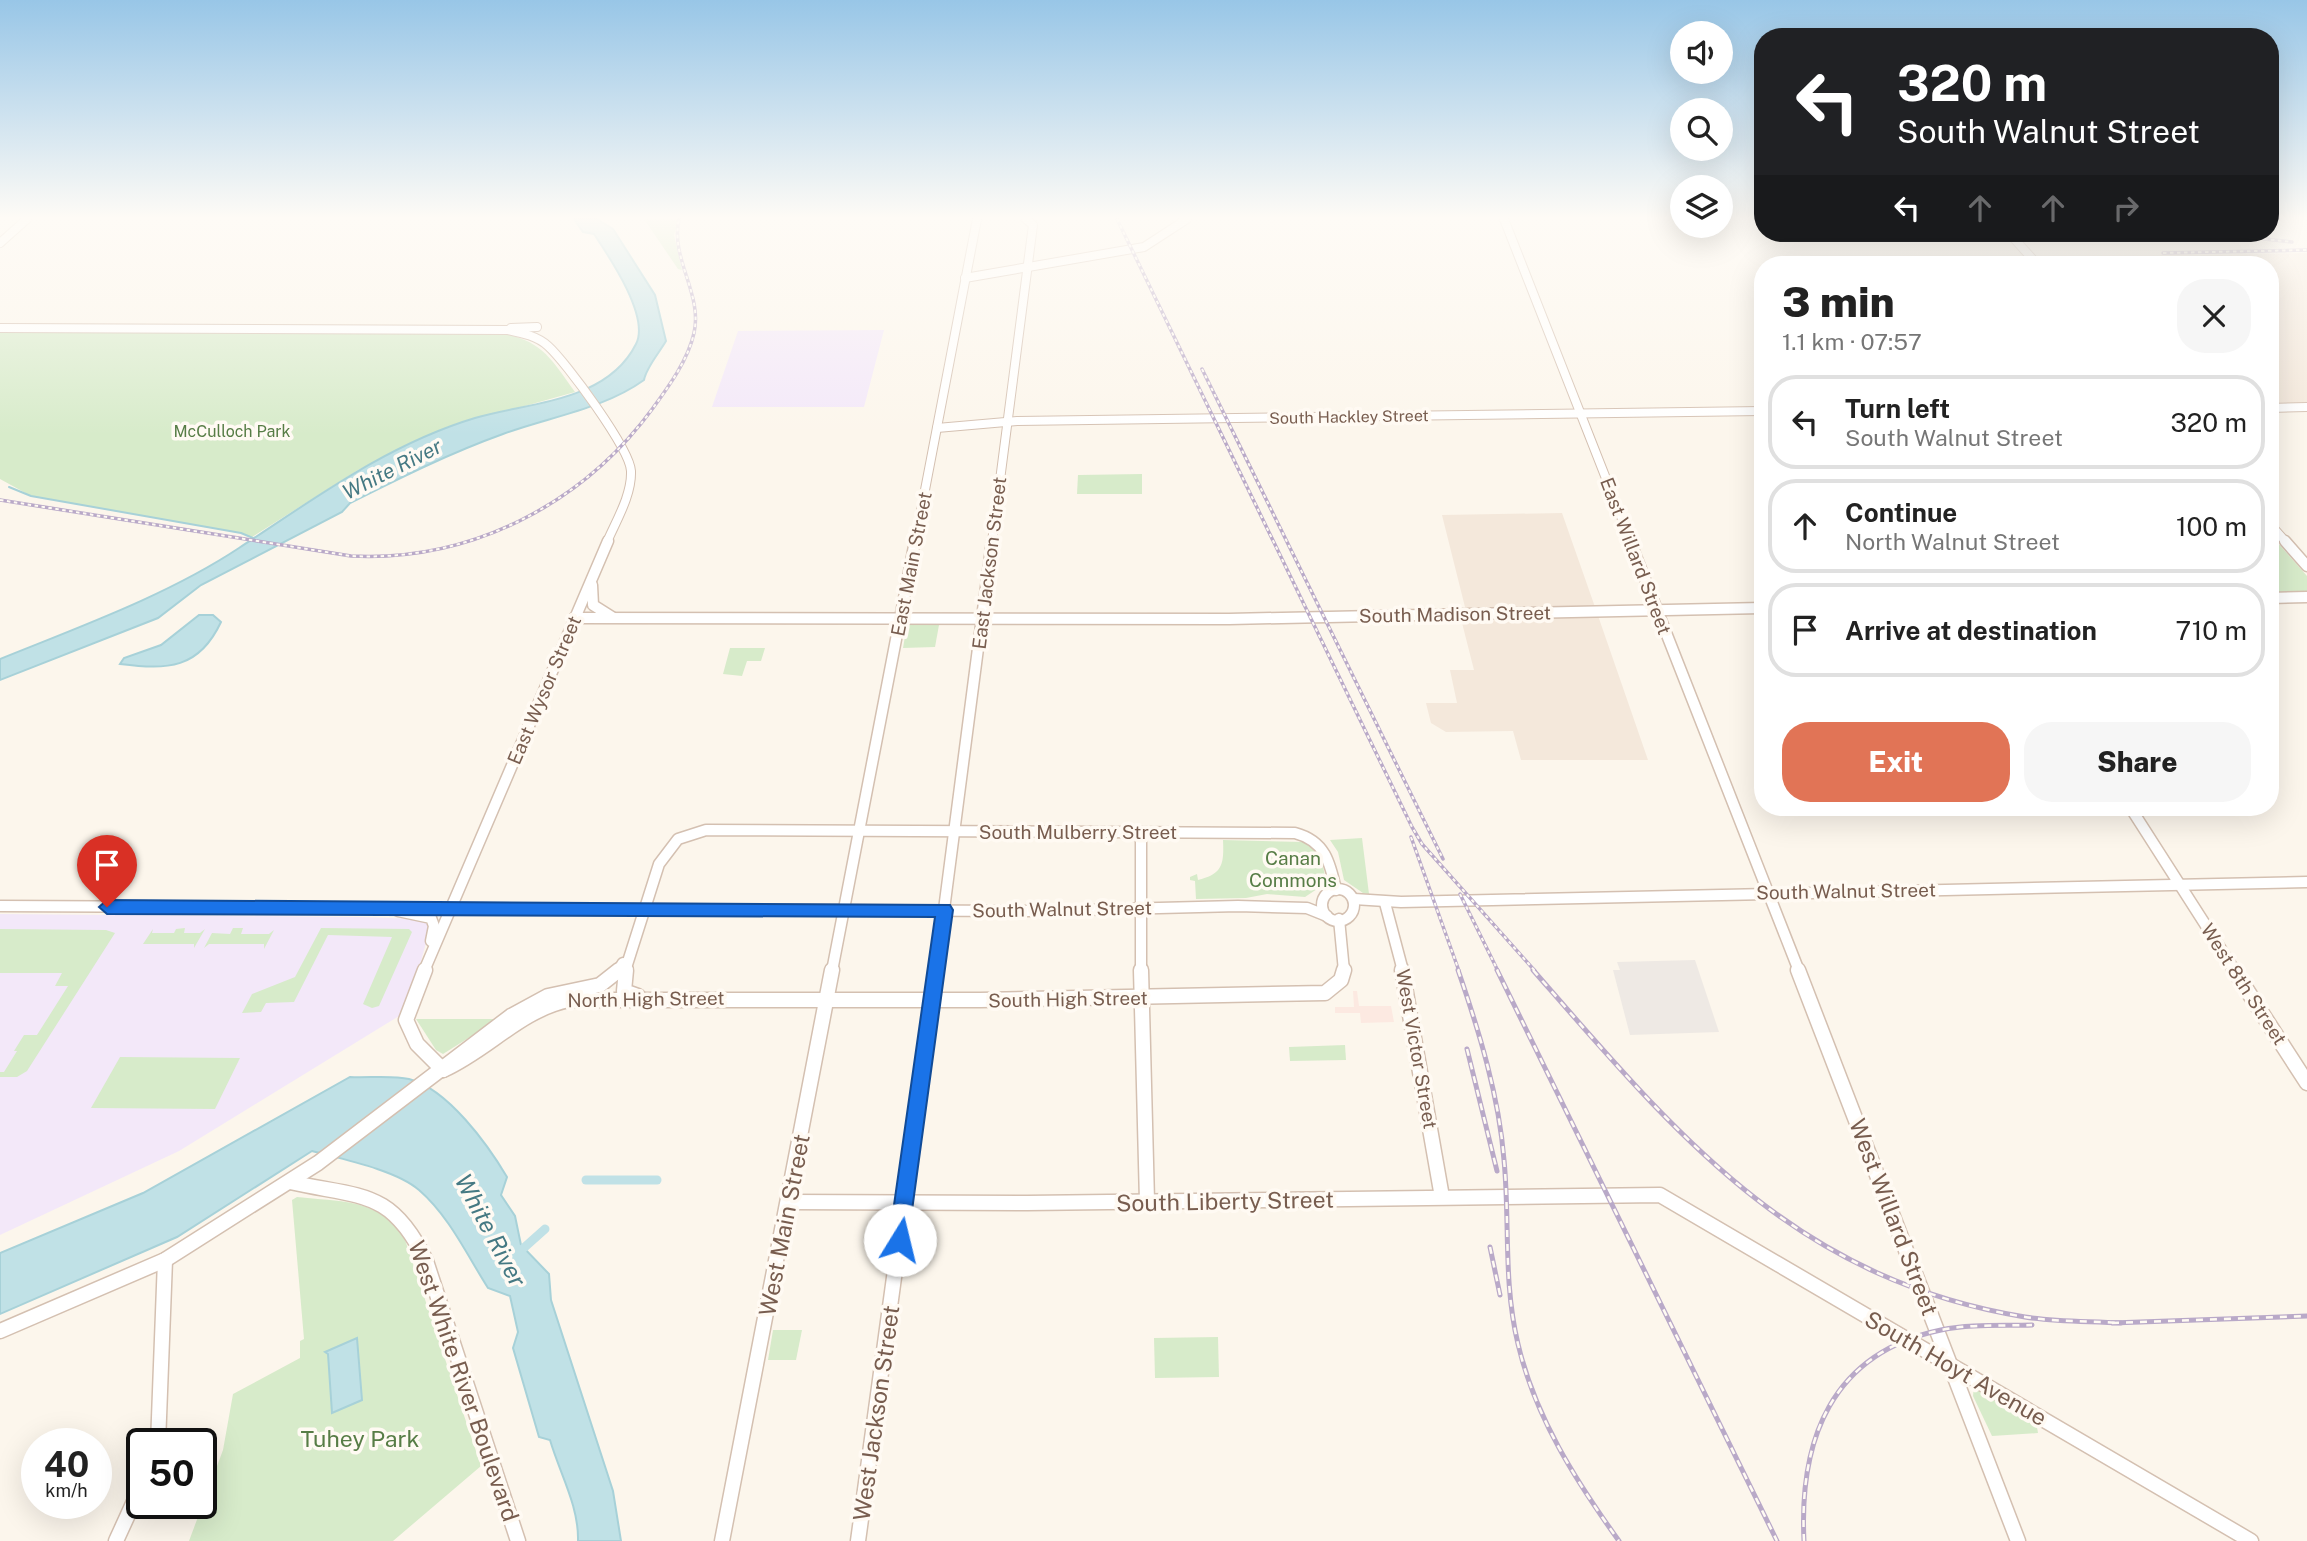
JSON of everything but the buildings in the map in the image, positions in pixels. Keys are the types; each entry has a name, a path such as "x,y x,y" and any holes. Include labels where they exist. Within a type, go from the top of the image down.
{"main road":[{"name":"East Main Street","path":"845,909 963,291"},
{"name":"East Jackson Street","path":"944,910 1023,291"},
{"name":"East Willard Street","path":"1532,291 1768,893"},
{"path":"0,328 537,327"},
{"name":"East Wysor Street","path":"428,961 628,491 631,470 624,447 545,344 505,329"},
{"path":"2279,408 2307,407"},
{"name":"South Hackley Street","path":"937,428 1007,422 1754,411"},
{"path":"2279,534 2307,566"},
{"path":"593,572 593,605 616,618"},
{"path":"2279,598 2307,597"},
{"name":"South Madison Street","path":"574,618 1147,620 1754,608"},
{"name":"West 8th Street","path":"2136,816 2307,1083"},
{"name":"South Mulberry Street","path":"645,908 659,864 678,839 706,830 1295,834 1308,836 1324,849 1330,891"},
{"path":"1141,832 1140,909 1147,1201"},
{"name":"South Walnut Street","path":"1354,904 2307,882"},
{"path":"1330,891 1346,892 1354,904 1351,916 1333,918 1320,904 1330,891"},
{"name":"South Walnut Street","path":"1238,906 1247,903 1306,901 1330,891"},
{"name":"West Willard Street","path":"1768,893 1954,1367 2018,1541"},
{"name":"West Victor Street","path":"1385,903 1406,980 1442,1197"},
{"path":"0,906 388,908 432,920 428,961 405,1022 415,1041 443,1070"},
{"name":"South Walnut Street","path":"388,908 944,910 1238,906 1307,908 1333,918"},
{"path":"645,908 622,985 628,993 648,998"},
{"name":"West Main Street","path":"722,1541 845,909"},
{"name":"West Jackson Street","path":"858,1541 944,910"},
{"name":"South High Street","path":"828,999 1309,996 1332,991 1343,979 1333,918"},
{"name":"North High Street","path":"0,1331 165,1260 318,1164 443,1070 452,1059 542,998 562,992 594,990 605,984 618,974 634,942"},
{"name":"North High Street","path":"443,1070 461,1064 552,1002 648,998 828,999"},
{"name":"West White River Boulevard","path":"290,1182 377,1200 394,1209 412,1230 426,1261 519,1541"},
{"name":"South Hoyt Avenue","path":"1660,1195 2251,1541"},
{"name":"South Liberty Street","path":"789,1202 1660,1195"},
{"path":"159,1428 165,1260"},
{"path":"117,1541 127,1519"}],"shaded area":[{"path":"2279,291 2307,291 2307,405 2279,405"},
{"path":"884,330 864,407 712,407 738,331"},
{"path":"1562,513 1648,760 1521,760 1513,731 1446,732 1431,723 1426,703 1457,703 1450,670 1474,670 1461,619 1468,619 1442,515"},
{"path":"0,914 419,919 428,924 429,932 421,961 399,1016 179,1151 0,1235"},
{"path":"1695,960 1719,1032 1630,1035 1613,970 1620,970 1617,962"},
{"path":"1353,991 1357,991 1359,1006 1391,1006 1394,1022 1361,1023 1360,1013 1335,1013 1335,1007 1354,1007"}],"green space":[{"name":"McCulloch Park","path":"0,331 496,332 512,335 534,345 551,359 575,392 450,427 358,470 252,537 31,496 0,479"},
{"path":"1142,474 1142,494 1077,494 1078,475"},
{"path":"2279,544 2307,576 2307,591 2279,592"},
{"path":"907,625 939,625 935,647 903,648"},
{"path":"730,648 765,648 761,661 747,661 742,676 723,674"},
{"path":"1362,838 1369,894 1344,880 1338,852 1330,840"},
{"name":"Canan Commons","path":"1223,840 1303,842 1318,853 1326,883 1305,897 1267,894 1246,898 1196,899 1195,881 1190,880 1190,877 1197,874 1198,880 1217,871 1222,862"},
{"path":"185,928 184,933 200,933 205,929 194,948 194,944 143,944 153,929 152,933 174,933 176,929"},
{"path":"233,928 243,928 241,934 269,934 274,930 264,949 264,944 209,944 204,948 212,933 230,934"},
{"path":"321,928 409,929 412,932 379,1006 372,1008 363,1004 392,937 328,935 294,1002 266,1003 261,1012 242,1013 252,994 295,977"},
{"path":"0,929 106,930 115,933 27,1071 17,1077 0,1077 0,1072 4,1072 24,1035 37,1035 68,986 55,986 62,973 0,973"},
{"path":"416,1019 497,1020 443,1054 436,1050"},
{"path":"1345,1045 1346,1060 1290,1061 1289,1047"},
{"path":"120,1057 240,1058 215,1109 91,1108"},
{"name":"Tuhey Park","path":"297,1197 341,1201 366,1207 390,1220 402,1231 481,1466 393,1541 189,1541 197,1519 217,1519 217,1466 223,1450 233,1394 300,1358 300,1341 304,1339 292,1200"},
{"path":"773,1330 802,1330 796,1360 768,1360"},
{"path":"1218,1337 1219,1377 1155,1378 1154,1338"},
{"path":"1974,1386 2036,1421 2038,1433 1992,1436 1973,1396"}],"water":[{"name":"White River","path":"627,291 652,291 666,341 644,380 628,390 594,405 503,434 425,466 350,503 342,512 201,585 158,618 0,680 0,659 183,581 352,474 412,442 475,418 565,397 606,378 623,363 636,344 639,333 638,319"},
{"path":"199,615 213,615 221,622 212,638 192,658 167,666 120,664 124,658 161,645"},
{"name":"White River","path":"350,1077 402,1078 424,1085 466,1120 507,1177 501,1195 515,1216 521,1245 549,1274 551,1300 613,1491 621,1541 578,1541 568,1490 550,1440 539,1437 513,1348 518,1332 510,1296 488,1288 457,1236 430,1200 409,1183 383,1171 312,1151 177,1237 0,1314 0,1253 143,1193"},
{"path":"357,1338 362,1400 332,1413 328,1354 325,1352"}],"waterway":[{"path":"9,487 31,496 241,533 253,538"},
{"path":"586,1180 657,1180"},
{"name":"White River","path":"517,1254 545,1229"}],"railway":[{"path":"0,500 351,556 396,555 439,549 481,537 521,520 558,499 593,472 625,442 653,408 687,353 696,319 690,291"},
{"path":"1152,291 1412,827 1422,844 1535,971"},
{"path":"1202,369 1443,859"},
{"path":"1411,837 1459,971"},
{"path":"1460,894 1498,971"},
{"path":"1458,970 1480,1040 1498,1112 1506,1183 1510,1298 1525,1371 1559,1447 1587,1495 1619,1541"},
{"path":"1497,970 1777,1541"},
{"path":"1533,970 1638,1088 1691,1142 1746,1191 1806,1234 1871,1270 1943,1298 2025,1317 2116,1323"},
{"path":"1467,1049 1497,1171"},
{"path":"1490,1247 1500,1295"},
{"path":"2116,1323 2307,1316"},
{"path":"2112,1323 2116,1323"},
{"path":"2116,1323 2121,1323"},
{"path":"1804,1541 1804,1504 1808,1469 1816,1436 1829,1406 1848,1380 1872,1358 1903,1342 1941,1330 1975,1326 2032,1325"}],"route":[{"path":"107,907 944,910 900,1240"}]}
